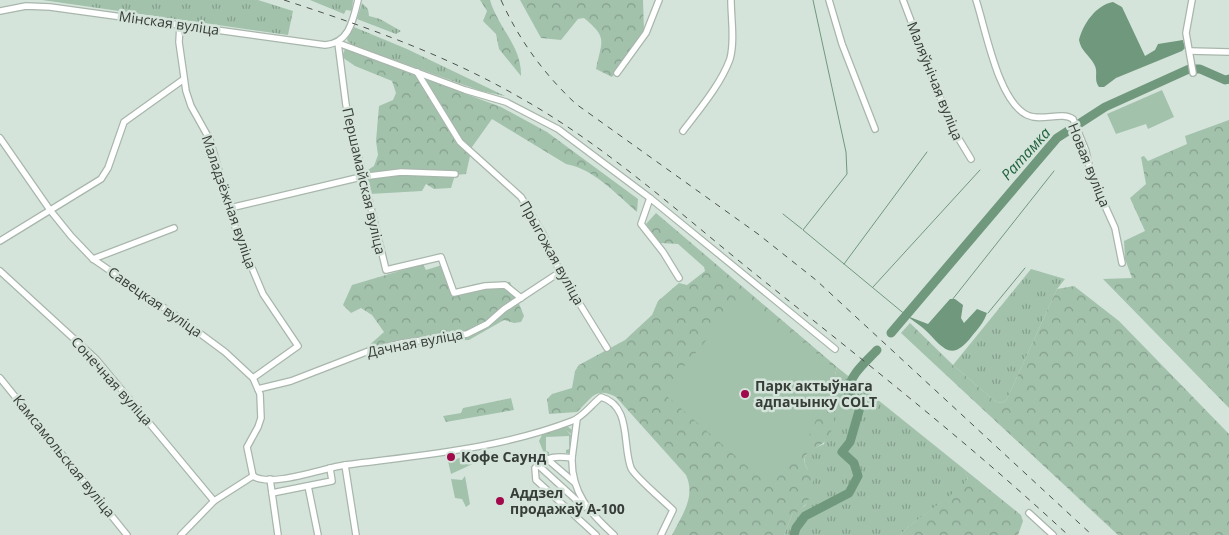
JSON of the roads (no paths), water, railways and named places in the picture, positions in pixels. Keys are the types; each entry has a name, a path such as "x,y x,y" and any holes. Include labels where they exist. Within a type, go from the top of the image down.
{"street":[{"path":"358,0 348,31 338,43 506,102 570,137 650,198 835,349"},
{"path":"617,73 646,32 659,0"},
{"path":"683,131 717,83 730,59 732,43 731,0"},
{"path":"829,0 842,44 875,129"},
{"name":"Маляўнічая вуліца","path":"903,0 951,126 971,160"},
{"name":"Новая вуліца","path":"976,0 999,76 1015,105 1025,114 1034,117 1046,119 1066,116 1073,119 1079,132 1092,175 1115,228 1122,263"},
{"path":"1192,0 1186,32 1193,73"},
{"name":"Мінская вуліца","path":"0,11 26,6 50,7 319,45 338,43"},
{"name":"Маладзёжная вуліца","path":"180,25 179,42 184,79 191,106 210,140 236,230 262,294 298,346 253,378"},
{"name":"Першамайская вуліца","path":"338,43 346,105 386,270 440,256 454,293 485,286 505,285 521,298"},
{"path":"1190,51 1229,52"},
{"name":"Прыгожая вуліца","path":"417,72 460,142 521,197 543,234 560,272 607,348"},
{"path":"0,241 45,211 50,210 101,179 108,168 124,122 184,79"},
{"name":"Савецкая вуліца","path":"0,138 50,210 93,259 225,352 253,378 258,389 260,422 247,447 250,471 253,476"},
{"path":"230,208 362,177 401,172 455,174"},
{"path":"650,198 641,224 680,278"},
{"path":"93,259 174,228"},
{"name":"Сонечная вуліца","path":"0,271 96,359 214,501"},
{"name":"Дачная вуліца","path":"258,389 292,381 366,352 402,343 467,334 487,324 560,272"},
{"name":"Камсамольская вуліца","path":"0,378 127,535"},
{"path":"181,535 214,501 253,476 261,479 270,479 345,465 443,454 495,442 576,419 601,397 613,403 620,413 631,470 673,510 661,535"},
{"path":"576,419 572,458 575,483 579,496 592,515"},
{"path":"572,458 547,458 538,465 535,471 536,480 596,535"},
{"path":"547,458 575,483"},
{"path":"345,465 356,535"},
{"path":"538,465 614,535"},
{"path":"272,493 332,482 330,468"},
{"path":"270,479 278,535"},
{"path":"308,486 318,535"},
{"path":"1029,513 1053,535"}],"waterway":[{"path":"813,0 846,152 847,174 803,230 907,316"},
{"name":"Ратамка","path":"891,333 1057,138 1105,107 1189,69 1200,69 1225,80 1229,79"},
{"path":"844,264 927,152"},
{"path":"873,287 980,170"},
{"path":"952,300 1054,171"},
{"path":"783,214 802,229"},
{"path":"988,313 1025,268"},
{"name":"Ратамка","path":"794,535 796,528 805,516 849,493 858,476 854,463 842,452 850,442 859,411 859,406 848,392 855,374 877,350"}],"railway":[{"path":"284,0 404,42 463,68 519,97 581,136 640,180 913,401 992,467 1068,535"},
{"path":"501,0 533,56 553,81 576,104 758,234 816,280 1092,535"}],"place":[{"name":"Парк актыўнага адпачынку COLT","path":"745,394"},
{"name":"Кофе Саунд","path":"451,457"},
{"name":"Аддзел продажаў А-100","path":"500,501"}]}
